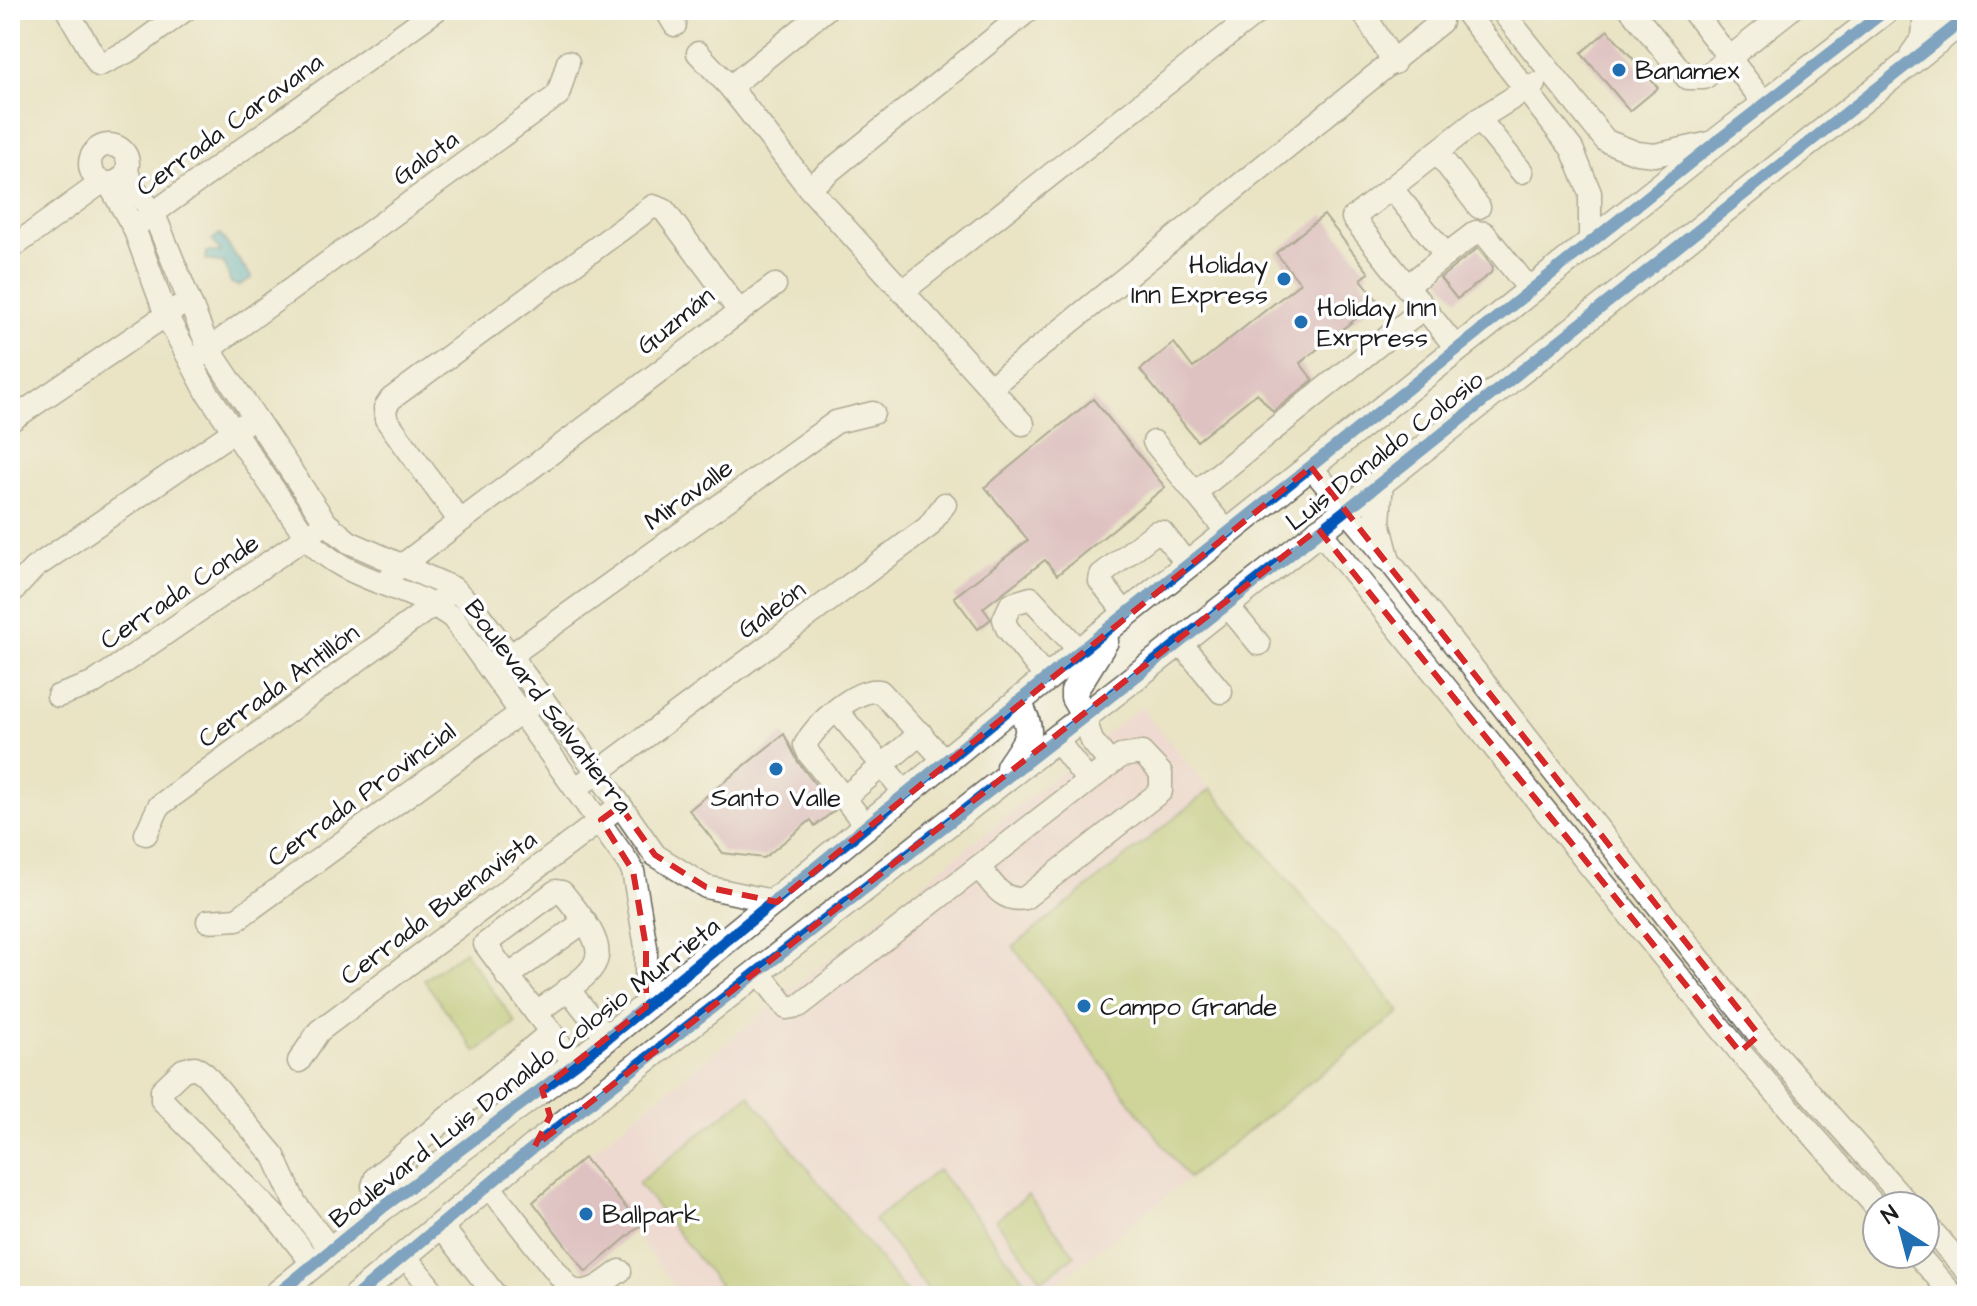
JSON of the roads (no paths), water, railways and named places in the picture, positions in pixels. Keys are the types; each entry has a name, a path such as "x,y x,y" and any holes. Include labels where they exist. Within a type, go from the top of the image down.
{"main road":[{"name":"Luis Donaldo Colosio","path":"800,883 1116,622 1716,142 1886,10"},
{"path":"1901,70 1925,38 1927,10"},
{"name":"Luis Donaldo Colosio","path":"758,971 1180,642 1344,508 1967,17"},
{"path":"1380,481 1377,522 1386,557"},
{"path":"1084,715 1074,698 1074,691 1116,622"},
{"path":"999,783 1030,733 1029,722 1018,703"},
{"name":"Boulevard Luis Donaldo Colosio Murrieta","path":"275,1296 382,1208 575,1064 800,883"},
{"path":"356,1296 535,1146 758,971"},
{"path":"535,1146 550,1116 542,1089"}],"street":[{"path":"67,10 99,65 131,50 185,10"},
{"name":"Cerrada Caravana","path":"134,228 436,10"},
{"path":"730,87 825,10"},
{"path":"809,188 1029,10"},
{"path":"902,292 1260,10"},
{"path":"1362,10 1394,63"},
{"path":"1464,10 1572,149 1584,171 1590,193 1590,243"},
{"path":"1501,10 1597,132 1619,147 1655,155 1716,142"},
{"path":"1631,10 1687,78 1704,78 1790,10"},
{"path":"1692,10 1765,104"},
{"path":"992,386 1441,22"},
{"path":"698,53 730,87 809,188 992,386 1023,424"},
{"name":"Galota","path":"200,356 558,95 568,62"},
{"path":"1457,349 1353,221 1479,119 1526,92 1548,73"},
{"path":"1479,119 1522,172"},
{"path":"1437,152 1479,207"},
{"path":"10,249 113,179"},
{"name":"Boulevard Salvatierra","path":"113,179 153,212 189,300 200,356 233,431 307,538 327,558 436,606 453,618 601,820 633,871 646,947 646,1007"},
{"name":"Boulevard Salvatierra","path":"113,179 166,315 254,418 326,523 349,542 453,588 512,655 655,855 706,887 777,902"},
{"path":"1391,188 1446,255"},
{"name":"Guzmán","path":"653,206 664,210 739,311 459,520 386,419 385,408 391,399 653,206"},
{"path":"1406,287 1476,232 1484,233 1531,291"},
{"path":"739,311 775,285"},
{"path":"10,421 189,300"},
{"path":"1195,493 1424,308"},
{"name":"Miravalle","path":"492,668 543,635 836,422 873,413"},
{"path":"10,594 34,568 254,418"},
{"path":"1154,442 1228,533"},
{"path":"1311,467 1386,557 1759,1035 1896,1190"},
{"name":"Galeón","path":"578,788 928,527 945,504"},
{"path":"382,584 399,565 459,520"},
{"name":"Cerrada Conde","path":"58,696 92,684 326,523"},
{"path":"1318,529 1740,1052 1861,1190"},
{"path":"1116,622 1100,581 1101,575 1156,532 1162,532 1188,565"},
{"name":"Cerrada Antillón","path":"146,834 159,806 436,606 453,588"},
{"path":"1047,679 1007,628 1004,619 1011,604 1023,598 1040,604 1080,651"},
{"path":"1226,604 1259,644"},
{"path":"1180,642 1221,692"},
{"path":"867,827 809,754 805,745 810,734 860,694 880,691 945,761"},
{"name":"Cerrada Provincial","path":"208,921 237,919 541,698"},
{"path":"838,712 906,794"},
{"path":"1084,715 1092,741 1110,763"},
{"path":"845,797 921,733"},
{"path":"1056,739 1088,781"},
{"path":"758,971 787,1008 799,1006 1110,763 1121,756 1142,753 1161,773 1161,791 1025,898 1013,900 1003,896 979,867"},
{"path":"1533,796 1558,776"},
{"name":"Cerrada Buenavista","path":"299,1061 319,1031 620,806"},
{"path":"633,871 655,855"},
{"path":"536,1013 591,972 598,958 597,938 562,892 549,894 485,944 507,977 575,1064"},
{"path":"507,977 585,921"},
{"path":"568,989 607,1038"},
{"path":"382,1208 373,1186 376,1177 551,1032"},
{"path":"1740,1052 1759,1035"},
{"path":"286,1210 274,1156 205,1074 195,1067 183,1070 162,1090 162,1100 286,1210 322,1257"},
{"path":"488,1185 570,1289 581,1294 620,1271"},
{"path":"441,1226 496,1296"},
{"path":"1941,1241 1967,1271"},
{"path":"405,1256 437,1296"},
{"path":"1931,1270 1954,1296"}],"water":[{"path":"220,234 252,278 238,286 231,283 224,263 206,260 206,252 221,252 212,240"}],"place":[{"name":"Banamex","path":"1619,70"},
{"name":"Holiday Inn Express","path":"1284,279"},
{"name":"Holiday Inn Exrpress","path":"1301,322"},
{"name":"Santo Valle","path":"776,769"},
{"name":"Campo Grande","path":"1084,1006"},
{"name":"Ballpark","path":"586,1214"}]}
